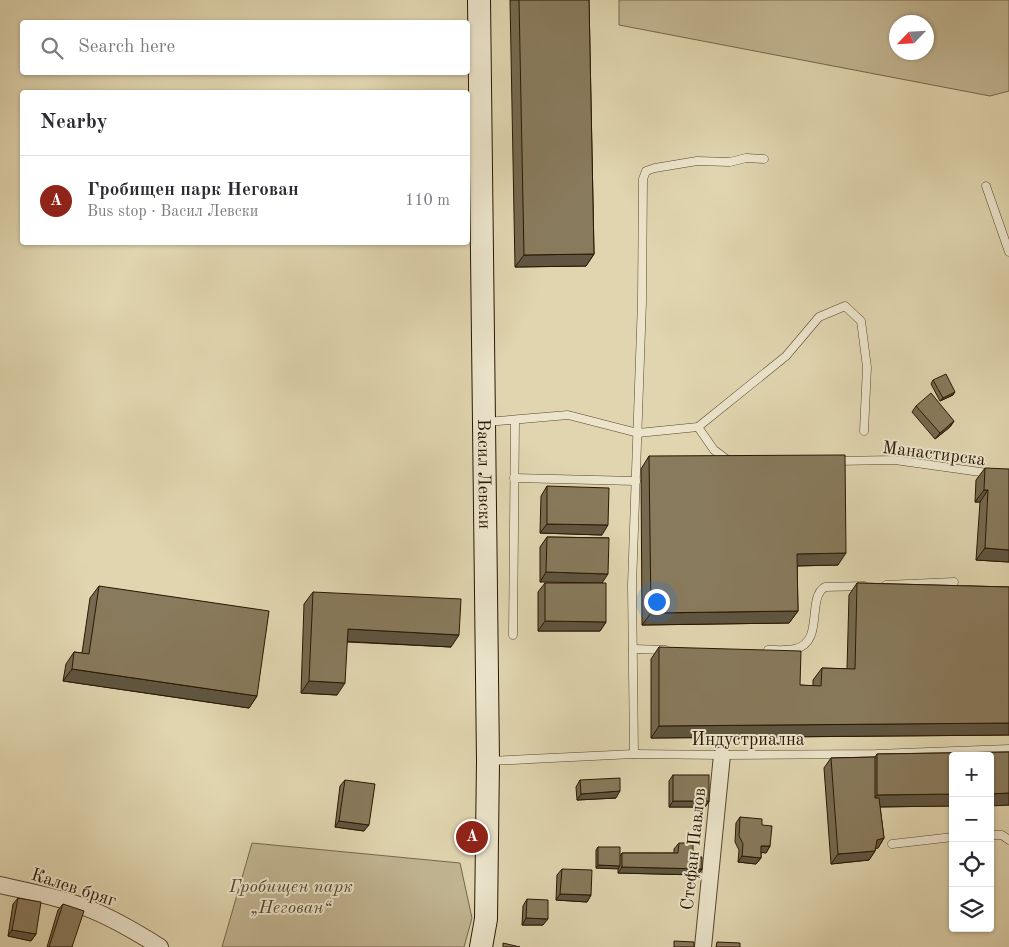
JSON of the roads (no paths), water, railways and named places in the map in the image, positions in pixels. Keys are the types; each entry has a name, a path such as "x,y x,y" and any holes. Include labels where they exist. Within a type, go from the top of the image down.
{"street":[{"name":"Васил Левски","path":"479,0 488,761 486,919 481,947"},
{"name":"Стефан Павлов","path":"703,947 722,755"},
{"name":"Калев бряг","path":"0,885 53,897 92,910 117,921 160,947"}],"lane":[{"path":"634,754 632,585 642,301 643,179 646,171 697,160 730,162 746,158 764,159"},
{"path":"986,186 1009,252"},
{"path":"484,422 568,415 638,433 698,426 786,356 819,317 845,306 861,321 867,367 864,431"},
{"path":"513,635 515,420"},
{"path":"698,426 714,450 730,462 740,462"},
{"name":"Манастирска","path":"827,461 895,460 1009,476"},
{"path":"514,478 636,481"},
{"path":"762,650 796,649 805,644 812,634 817,596 820,590 825,587 954,582"},
{"path":"633,649 673,650"},
{"name":"Индустриална","path":"488,761 634,754 876,754 1009,749"},
{"path":"994,835 1002,835 1009,840"},
{"path":"892,844 949,837"}],"place":[{"name":"Гробищен парк Негован","path":"472,837"}],"park label":[{"name":"Гробищен парк „Негован“","path":"291,896"}]}
